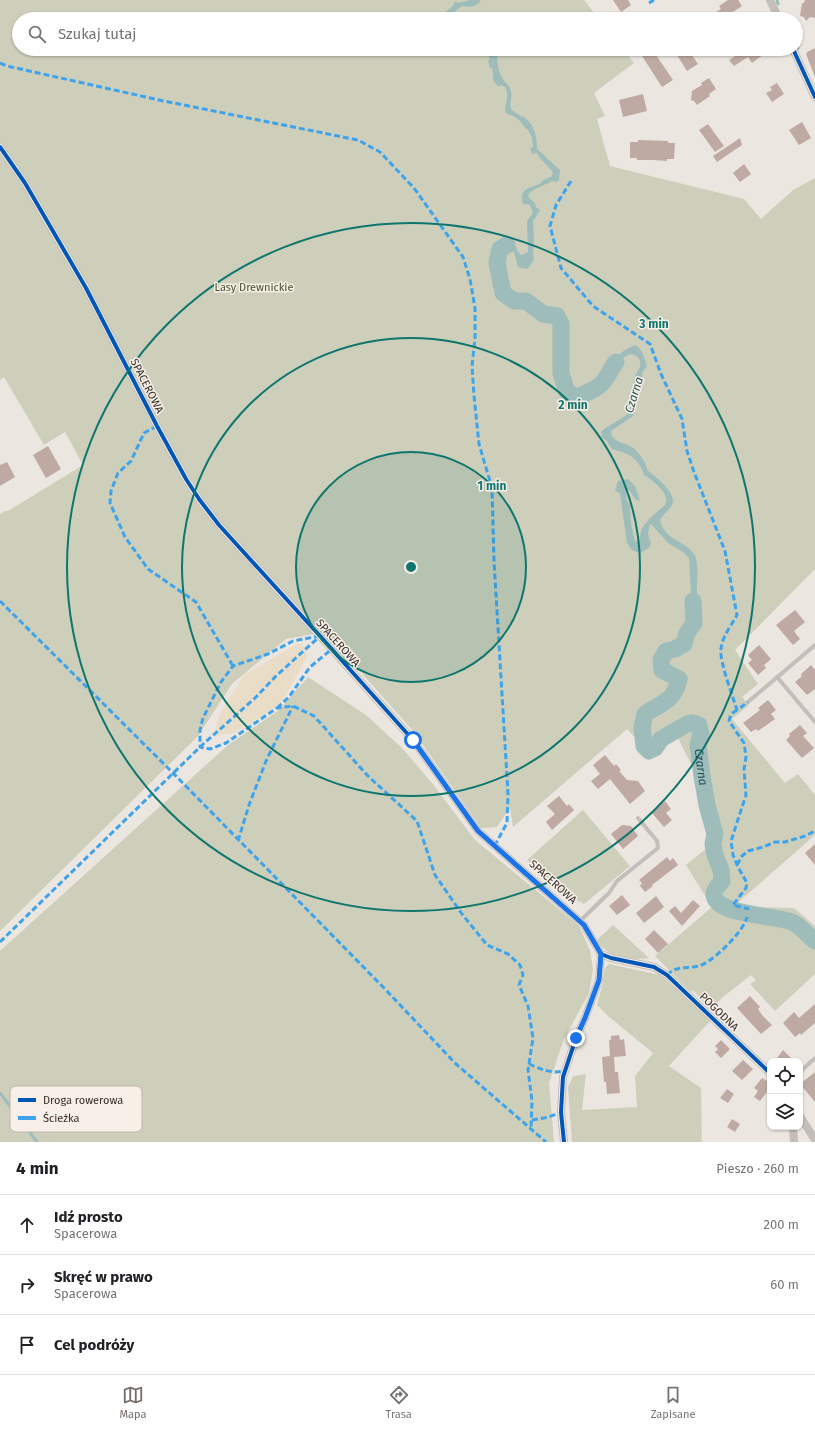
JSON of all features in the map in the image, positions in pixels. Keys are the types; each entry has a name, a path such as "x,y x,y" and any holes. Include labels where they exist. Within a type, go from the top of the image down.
{"street":[{"path":"770,0 776,12"},
{"path":"796,56 815,97"},
{"name":"SPACEROWA","path":"0,147 26,182 86,288 157,426 186,479 199,499 219,525 413,740 478,831 580,921 584,925 601,954"},
{"path":"564,1142 561,1112 563,1077 576,1038 599,980 601,954"},
{"name":"POGODNA","path":"601,954 611,958 654,967 667,975 767,1070"},
{"path":"803,1121 815,1140"},
{"path":"793,1130 794,1142"}],"lane":[{"path":"748,702 815,645"},
{"path":"778,676 815,722"},
{"path":"580,921 609,893 617,881 658,848 657,841 638,818"},
{"path":"803,1069 815,1058"}],"path":[{"path":"748,917 750,909"}],"green space":[{"name":"Lasy Drewnickie","path":"0,0 584,0 593,12 12,12 12,56 628,56 634,63 594,93 605,116 597,119 610,166 744,199 761,219 793,190 815,178 815,569 735,650 758,684 742,697 749,705 732,719 785,783 798,774 815,795 815,835 735,905 745,907 794,908 815,926 815,974 775,1011 750,984 756,980 751,975 723,997 711,1010 693,990 691,992 655,956 712,907 686,865 712,844 694,770 677,736 660,748 653,757 627,729 513,827 510,808 497,827 481,828 414,732 325,632 286,639 232,684 198,736 0,931 0,514 8,511 83,465 65,432 44,445 4,377 0,380"},
{"path":"308,677 366,715 403,749 432,783 475,840 579,926 590,950 593,970 589,993 564,1039 549,1083 554,1142 0,1142 0,951 228,745 278,711"},
{"path":"583,810 630,866 584,904 554,887 527,860"},
{"path":"613,925 649,958 622,958 606,950 597,940"},
{"path":"609,964 660,975 711,1020 669,1066 701,1088 702,1142 572,1142 568,1087 573,1076 586,1074 582,1110 637,1107 635,1076 653,1053 597,1005 605,968"}],"sand":[{"path":"299,643 306,648 307,657 283,700 267,713 234,733 213,736 220,713 245,674"}],"water":[{"path":"470,0 481,0 475,6 462,6 454,12 445,12 453,6 455,1 458,3"},
{"path":"490,56 497,56 498,68 501,76 510,89 510,106 512,110 525,118 531,124 537,140 537,149 560,170 559,180 556,182 552,181 539,187 528,195 535,203 536,207 540,210 533,220 534,258 527,269 518,267 514,252 508,250 506,250 505,256 502,259 502,264 493,261 502,240 507,238 513,240 517,250 522,255 528,252 527,221 533,213 530,205 523,204 522,195 528,188 540,184 553,174 537,153 532,154 530,148 533,147 532,137 528,130 518,119 507,114 505,111 507,93 505,87 501,85 499,87 493,80 492,68 490,68"},
{"path":"635,345 642,351 647,366 643,371 633,416 611,431 616,440 629,445 637,451 642,457 647,470 665,486 672,496 672,505 660,520 662,527 666,532 690,549 696,557 698,606 695,625 690,623 692,612 689,558 683,552 668,543 650,524 648,534 651,543 649,548 639,553 632,550 627,543 620,494 615,490 618,481 628,479 635,486 640,501 636,500 629,490 626,490 627,501 630,505 631,524 635,541 639,542 644,525 665,505 665,495 657,485 644,475 641,467 635,459 612,449 607,441 601,437 601,432 604,429 628,413 632,402 635,378 640,367 639,359 633,354 626,356 611,371 612,378 604,385 602,380 619,355 623,351"}],"building":[{"path":"613,0 628,0 631,5 621,12"},
{"path":"728,0 738,0 742,6 733,12 716,12 721,9 719,6"},
{"path":"805,0 815,0 815,18 810,17 806,21 803,17 803,12 801,12 802,3 804,3"},
{"path":"815,48 815,77 806,54"},
{"path":"642,56 657,56 673,80 662,87"},
{"path":"677,56 693,56 698,64 687,71"},
{"path":"735,56 762,56 752,63 748,57 734,66 729,60"},
{"path":"709,78 716,89 709,94 710,96 697,105 691,100 692,91 702,85 701,83"},
{"path":"777,83 784,94 772,102 766,93 772,90 770,87"},
{"path":"643,94 647,111 623,117 619,100"},
{"path":"802,122 811,138 799,145 789,130"},
{"path":"708,124 724,146 715,152 699,130"},
{"path":"740,138 742,145 717,162 713,156"},
{"path":"638,140 668,141 668,143 675,143 674,159 667,159 667,161 637,160 637,158 630,158 630,142 638,142"},
{"path":"744,164 751,174 740,182 733,173"},
{"path":"48,446 61,469 46,478 33,455"},
{"path":"7,462 15,477 0,486 0,465"},
{"path":"795,610 805,622 794,631 800,639 793,645 776,625"},
{"path":"759,645 771,659 764,665 766,668 758,675 748,663 752,660 748,655"},
{"path":"811,665 815,670 815,689 807,695 795,682"},
{"path":"768,700 776,710 771,714 775,719 758,731 756,729 751,732 743,723 760,710 758,708"},
{"path":"800,725 807,733 803,736 814,748 802,758 786,740 790,736 789,734"},
{"path":"605,755 614,766 616,764 621,770 619,771 627,780 638,781 645,791 630,804 610,779 598,789 591,781 600,774 593,765"},
{"path":"559,796 567,806 569,804 574,810 552,830 546,822 555,814 547,806"},
{"path":"665,801 671,809 666,813 672,820 664,827 651,812"},
{"path":"622,825 631,826 638,836 623,849 611,834"},
{"path":"815,844 815,865 805,853"},
{"path":"667,857 670,861 673,858 678,865 645,892 640,886 642,883 639,880"},
{"path":"622,895 630,905 617,915 609,906"},
{"path":"656,896 664,907 644,923 636,913"},
{"path":"693,900 700,906 682,926 669,911 675,906 681,913"},
{"path":"654,930 668,944 658,953 645,939"},
{"path":"750,996 760,1007 758,1009 762,1015 772,1025 761,1034 737,1008"},
{"path":"815,1004 815,1023 801,1035 800,1033 795,1037 783,1023 794,1012 799,1018"},
{"path":"619,1035 620,1040 624,1039 626,1056 614,1057 615,1072 618,1072 620,1093 607,1094 606,1082 604,1082 602,1057 610,1056 609,1040 611,1040 611,1036"},
{"path":"721,1040 730,1049 721,1058 715,1052 718,1049 715,1046"},
{"path":"783,1050 791,1058 777,1058"},
{"path":"743,1060 753,1069 742,1080 732,1071"},
{"path":"815,1072 815,1102 803,1088 803,1082"},
{"path":"762,1078 767,1081 767,1092 760,1101 754,1097 758,1091 754,1088"},
{"path":"727,1089 734,1094 728,1103 720,1098"},
{"path":"732,1119 740,1124 735,1132 727,1127"}],"waterway":[{"path":"777,0 778,4"},
{"name":"Czarna","path":"507,245 500,249 497,263 503,293 514,301 526,301 543,314 557,316 561,324 561,373 567,392 577,397 595,389 604,381 616,362"},
{"name":"Czarna","path":"693,601 694,623 687,633 684,644 675,649 666,651 661,660 662,670 679,679 677,686 671,697 645,714 642,727 644,746 649,751 655,748 661,739 687,724 693,723 699,725 701,734 698,745 702,776 707,805 715,834 713,844 715,855 721,870 722,881 714,892 717,901 724,907 735,911 792,922 815,941"},
{"path":"0,1093 10,1106"},
{"path":"29,1132 37,1142"}],"marked path":[{"path":"649,3 654,0"},
{"path":"0,63 7,66 159,100 358,140 380,152 414,188 463,257 470,279 475,308 475,338 472,366 479,444 492,488 494,561 508,794 507,823 495,845"},
{"path":"571,181 556,205 550,226 561,268 593,306 650,344 661,374 682,419 687,451 725,551 737,615 723,640 721,649 722,661 737,710 748,702"},
{"path":"157,426 144,433 131,461 118,473 111,491 110,503 125,537 148,569 196,602 233,666"},
{"path":"0,601 173,773 385,989 456,1064 546,1142"},
{"path":"320,636 293,641 268,654 233,666 221,682 203,718 200,730 200,747 210,749 226,743 277,708 293,706 314,716 368,776 417,821 435,875 462,914 487,945 508,954 520,965 523,975 519,985 528,1006 533,1038 528,1070 532,1101 531,1128"},
{"path":"0,942 200,747 255,698 276,676 319,637"},
{"path":"277,708 289,697 310,667 332,649"},
{"path":"238,841 249,805 266,761 293,706"},
{"path":"737,710 731,714 729,721 744,743 746,757 744,769 746,795 731,841 733,855 747,883 746,888 733,905 749,909"},
{"path":"737,865 742,856 748,851 775,842 785,842 805,836 815,831"},
{"path":"667,975 678,969 699,966 712,959 734,938 745,923 747,917"},
{"path":"529,1064 552,1072 566,1070"},
{"path":"532,1120 549,1117 561,1112"}],"cycle path":[{"path":"796,56 815,97"},
{"path":"0,147 25,183 86,288 157,426 186,479 199,499 219,525 413,740 478,831 584,925 601,954 599,980 576,1038 563,1077 561,1112 564,1142"},
{"path":"601,954 611,958 654,967 667,975 767,1070"}],"route":[{"path":"413,740 478,831 584,925 601,954 599,980 576,1038"}]}
